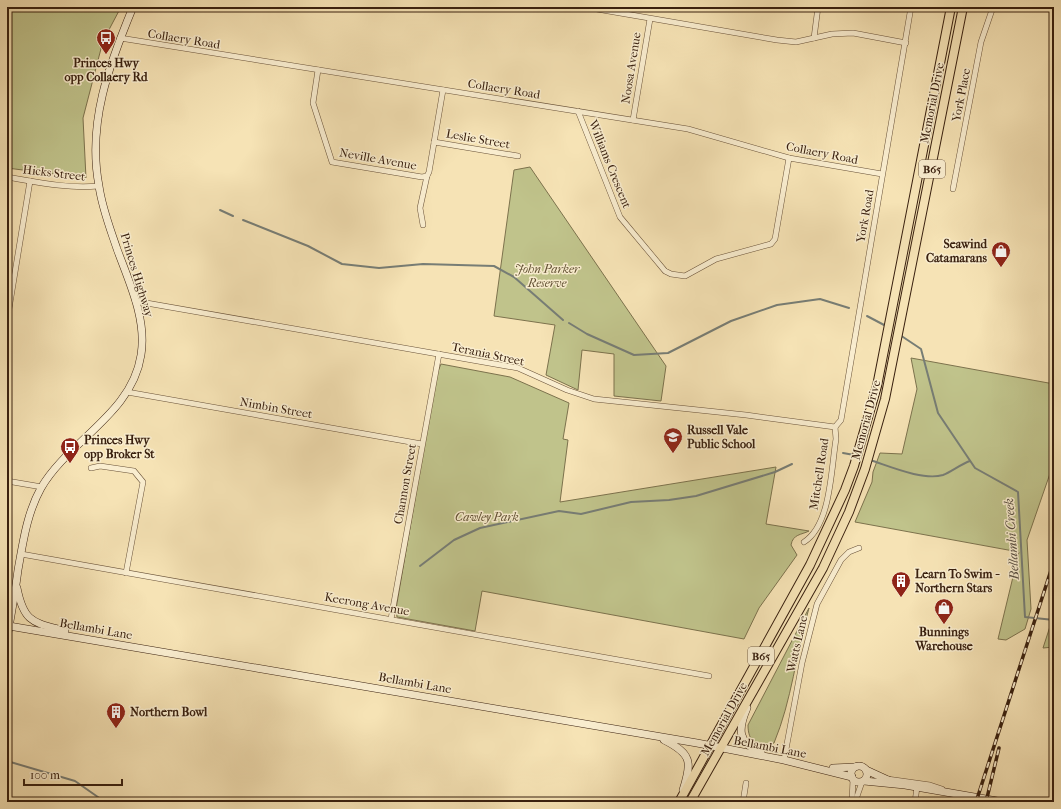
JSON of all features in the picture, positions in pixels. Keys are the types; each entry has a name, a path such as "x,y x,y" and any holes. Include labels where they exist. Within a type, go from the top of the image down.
{"main road":[{"name":"Princes Highway","path":"7,638 29,516 42,487 61,464 118,404 127,392 135,377 142,355 141,328 135,301 103,206 98,186 96,136 99,105 105,80 133,7"},
{"name":"Memorial Drive","path":"680,800 709,746 758,663 810,566 845,490 854,466 877,386 951,7"},
{"name":"Memorial Drive","path":"690,802 823,568 849,512 865,469 885,399 963,7"},
{"path":"16,584 20,604 28,618 94,640"},
{"name":"Bellambi Lane","path":"8,626 658,737 817,767"},
{"path":"753,691 744,716 741,733 749,747 770,757"},
{"path":"658,737 678,747 687,756 688,775 680,800"},
{"path":"817,767 839,769 861,766 884,779 905,785"},
{"path":"817,767 852,778 858,782 863,781 905,785 1003,802"},
{"path":"852,778 852,770 855,767"},
{"path":"863,781 867,777 866,770"}],"street":[{"path":"588,7 777,40 796,42 832,34 853,33 906,43"},
{"path":"814,38 818,7"},
{"name":"York Road","path":"835,427 841,420 882,174 912,7"},
{"name":"York Place","path":"953,189 981,42 993,7"},
{"name":"Noosa Avenue","path":"633,120 650,19"},
{"name":"Collaery Road","path":"120,38 688,129 789,158 882,174"},
{"name":"Neville Avenue","path":"318,70 313,103 332,162 422,177 427,176 443,90"},
{"name":"Williams Crescent","path":"578,111 620,217 665,271 671,274 690,274 716,259 771,244 775,239 789,158"},
{"name":"Leslie Street","path":"434,142 518,156"},
{"path":"423,225 420,208 427,176"},
{"name":"Hicks Street","path":"7,177 83,188 98,186"},
{"path":"7,321 30,181"},
{"name":"Terania Street","path":"135,301 518,368 567,390 594,399 746,415 835,427"},
{"name":"Channon Street","path":"391,619 439,354"},
{"name":"Nimbin Street","path":"127,392 422,444"},
{"name":"Mitchell Road","path":"804,542 812,537 822,516 835,446 835,427"},
{"path":"91,468 100,466 134,471 143,482 126,573"},
{"path":"7,481 42,487"},
{"name":"Watts Lane","path":"784,760 802,663 817,604 841,560 849,552 858,548"},
{"name":"Keerong Avenue","path":"21,554 709,676"},
{"path":"852,778 854,802"},
{"path":"884,779 899,779 930,785 954,794"},
{"path":"854,802 863,781"},
{"path":"743,802 746,783"},
{"path":"915,802 916,787"}],"green space":[{"path":"7,7 121,7 103,41 83,118 86,178 7,168"},
{"name":"John Parker Reserve","path":"530,167 666,366 661,401 614,396 614,354 582,350 578,390 546,375 555,325 494,316 514,170"},
{"path":"911,358 1054,384 1054,462 1027,540 1031,609 1025,629 1006,640 998,639 1019,552 855,522 872,482 873,472 880,453 902,454 917,389"},
{"name":"Cawley Park","path":"441,364 510,377 569,403 563,439 568,440 560,502 776,467 766,524 809,531 798,535 792,541 791,545 797,555 759,608 744,639 482,591 475,631 397,617 396,609 436,376"},
{"path":"809,608 790,693 774,743 763,745 755,743 748,731 748,725"},
{"path":"1054,614 1054,647 1043,648"}],"waterway":[{"path":"1046,7 1054,14"},
{"path":"220,210 233,216"},
{"path":"243,220 308,246 342,264 379,268 423,264 494,266 514,277 563,320"},
{"path":"569,323 587,334 634,355 668,353 731,321 777,305 820,299 849,308"},
{"path":"867,316 886,326"},
{"name":"Bellambi Creek","path":"900,335 921,349 938,413 975,468 1018,492 1025,617 1054,620"},
{"path":"843,453 854,455"},
{"path":"870,460 906,472 926,476 946,474 970,461"},
{"path":"420,566 454,540 480,528 559,511 581,514 631,502 669,500 696,496 775,472 792,464"},
{"path":"7,761 75,781 105,802"}],"railway":[{"path":"976,802 1054,561"},
{"path":"986,802 999,748"}],"place":[{"name":"Princes Hwy opp Collaery Rd","path":"106,55"},
{"name":"Seawind Catamarans","path":"1001,268"},
{"name":"Russell Vale Public School","path":"673,454"},
{"name":"Princes Hwy opp Broker St","path":"70,464"},
{"name":"Learn To Swim - Northern Stars","path":"901,598"},
{"name":"Bunnings Warehouse","path":"944,625"},
{"name":"Northern Bowl","path":"116,729"}]}
